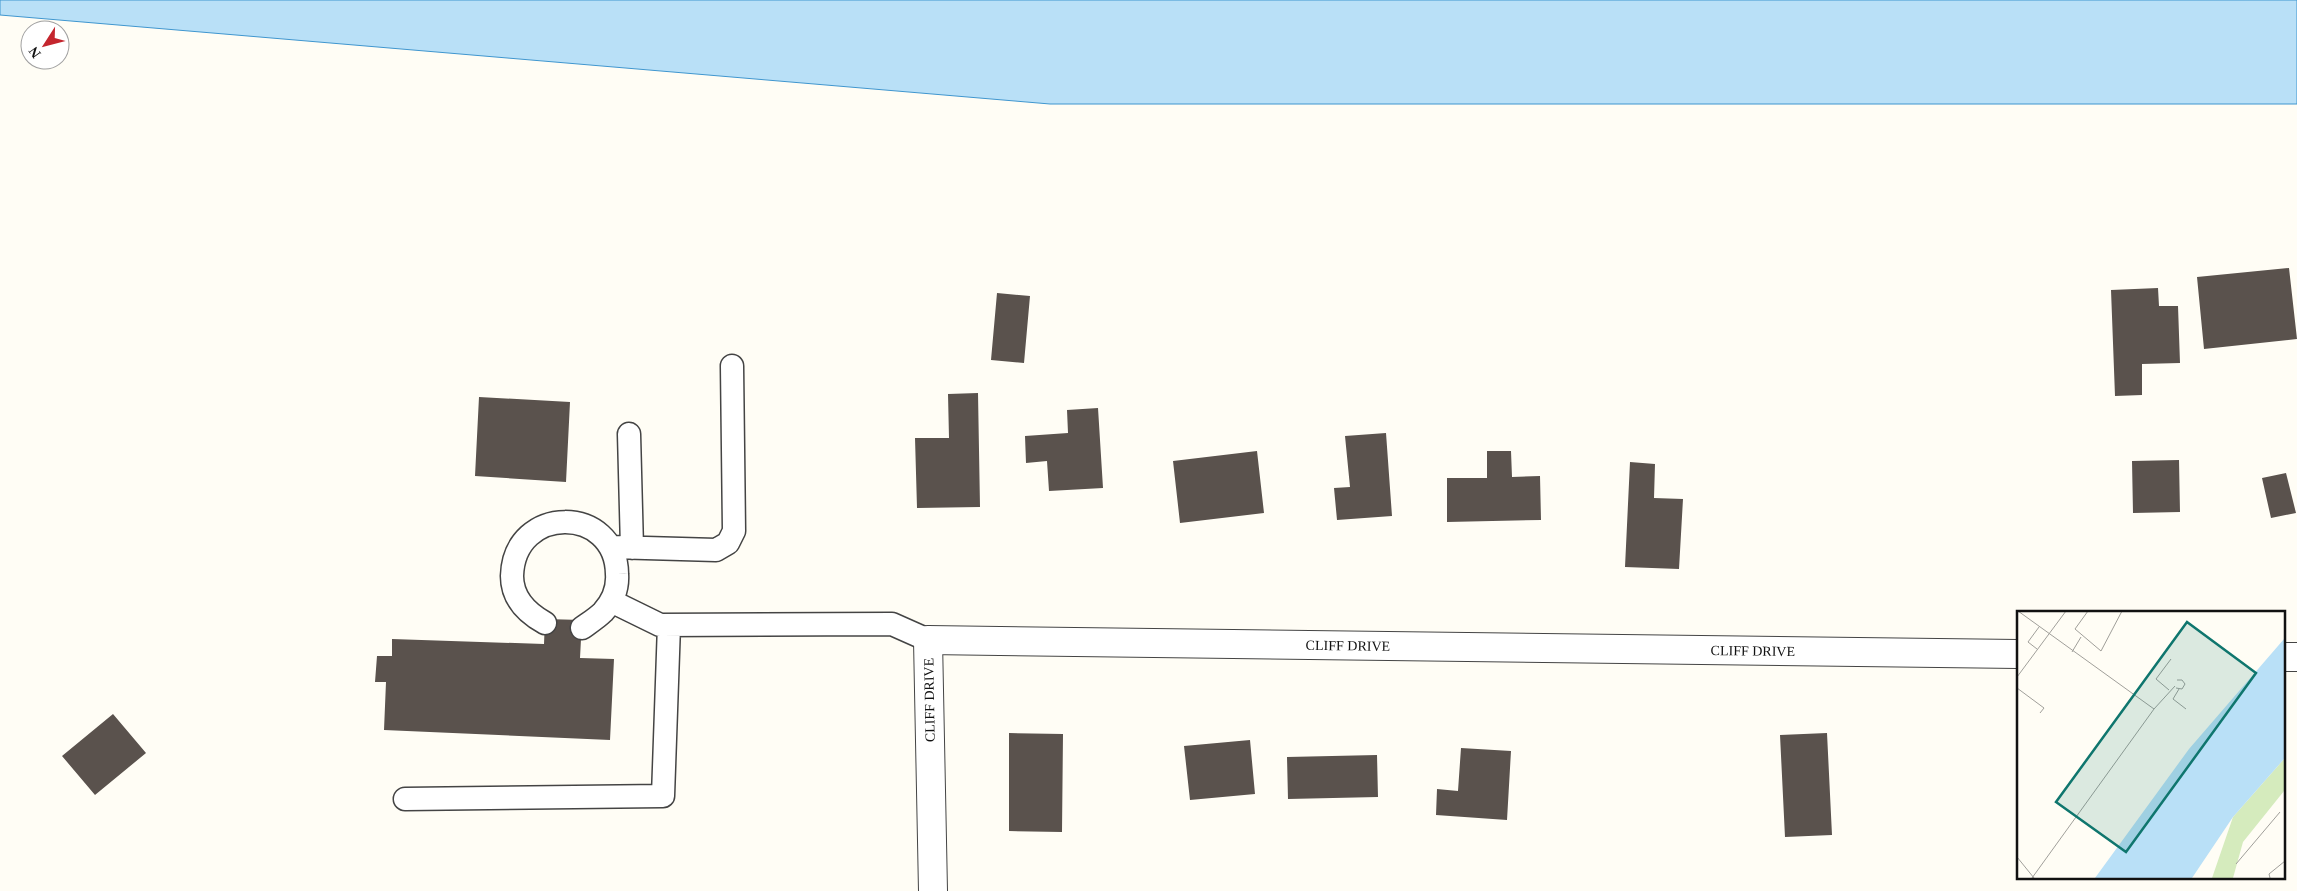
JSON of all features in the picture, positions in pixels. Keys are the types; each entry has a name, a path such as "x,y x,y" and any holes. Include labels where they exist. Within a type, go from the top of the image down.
{"street":[{"name":"CLIFF DRIVE","path":"932,891 928,640 2017,654"},
{"path":"2284,657 2297,658"}],"lane":[{"path":"545,623 530,615 518,600 512,582 513,564 519,547 531,533 547,524 565,521 583,524 621,547 716,550 728,543 734,531 732,366"},
{"path":"582,628 603,612 618,583 617,564 621,547 629,434"},
{"path":"610,601 660,625 892,624 928,640"},
{"path":"405,799 662,796 670,625"}],"water":[{"path":"0,0 2297,0 2297,104 1050,104 0,15"}],"building":[{"path":"2289,268 2297,339 2204,349 2197,277"},
{"path":"2158,288 2159,306 2178,306 2180,363 2142,364 2142,395 2115,396 2111,290"},
{"path":"997,293 1030,296 1024,363 991,360"},
{"path":"978,393 980,507 917,508 915,438 949,438 948,394"},
{"path":"479,397 570,402 566,482 475,476"},
{"path":"1098,408 1103,488 1049,491 1047,461 1026,463 1025,436 1068,433 1067,410"},
{"path":"1386,433 1392,516 1337,520 1334,488 1350,487 1345,436"},
{"path":"1257,451 1264,513 1180,523 1173,461"},
{"path":"1487,451 1511,451 1512,477 1540,476 1541,520 1447,522 1447,478 1487,478"},
{"path":"2179,460 2180,512 2133,513 2132,461"},
{"path":"1630,462 1655,464 1654,498 1683,499 1679,569 1625,567"},
{"path":"2286,473 2296,513 2271,518 2262,478"},
{"path":"545,619 582,620 580,658 614,659 610,740 384,730 386,682 375,682 377,656 392,656 392,639 544,644"},
{"path":"113,714 146,753 95,795 62,756"},
{"path":"1009,733 1063,734 1062,832 1009,831"},
{"path":"1827,733 1832,835 1785,837 1780,735"},
{"path":"1250,740 1255,794 1190,800 1184,746"},
{"path":"1461,748 1511,751 1507,820 1436,815 1437,789 1458,791"},
{"path":"1377,755 1378,797 1288,799 1287,757"}]}
